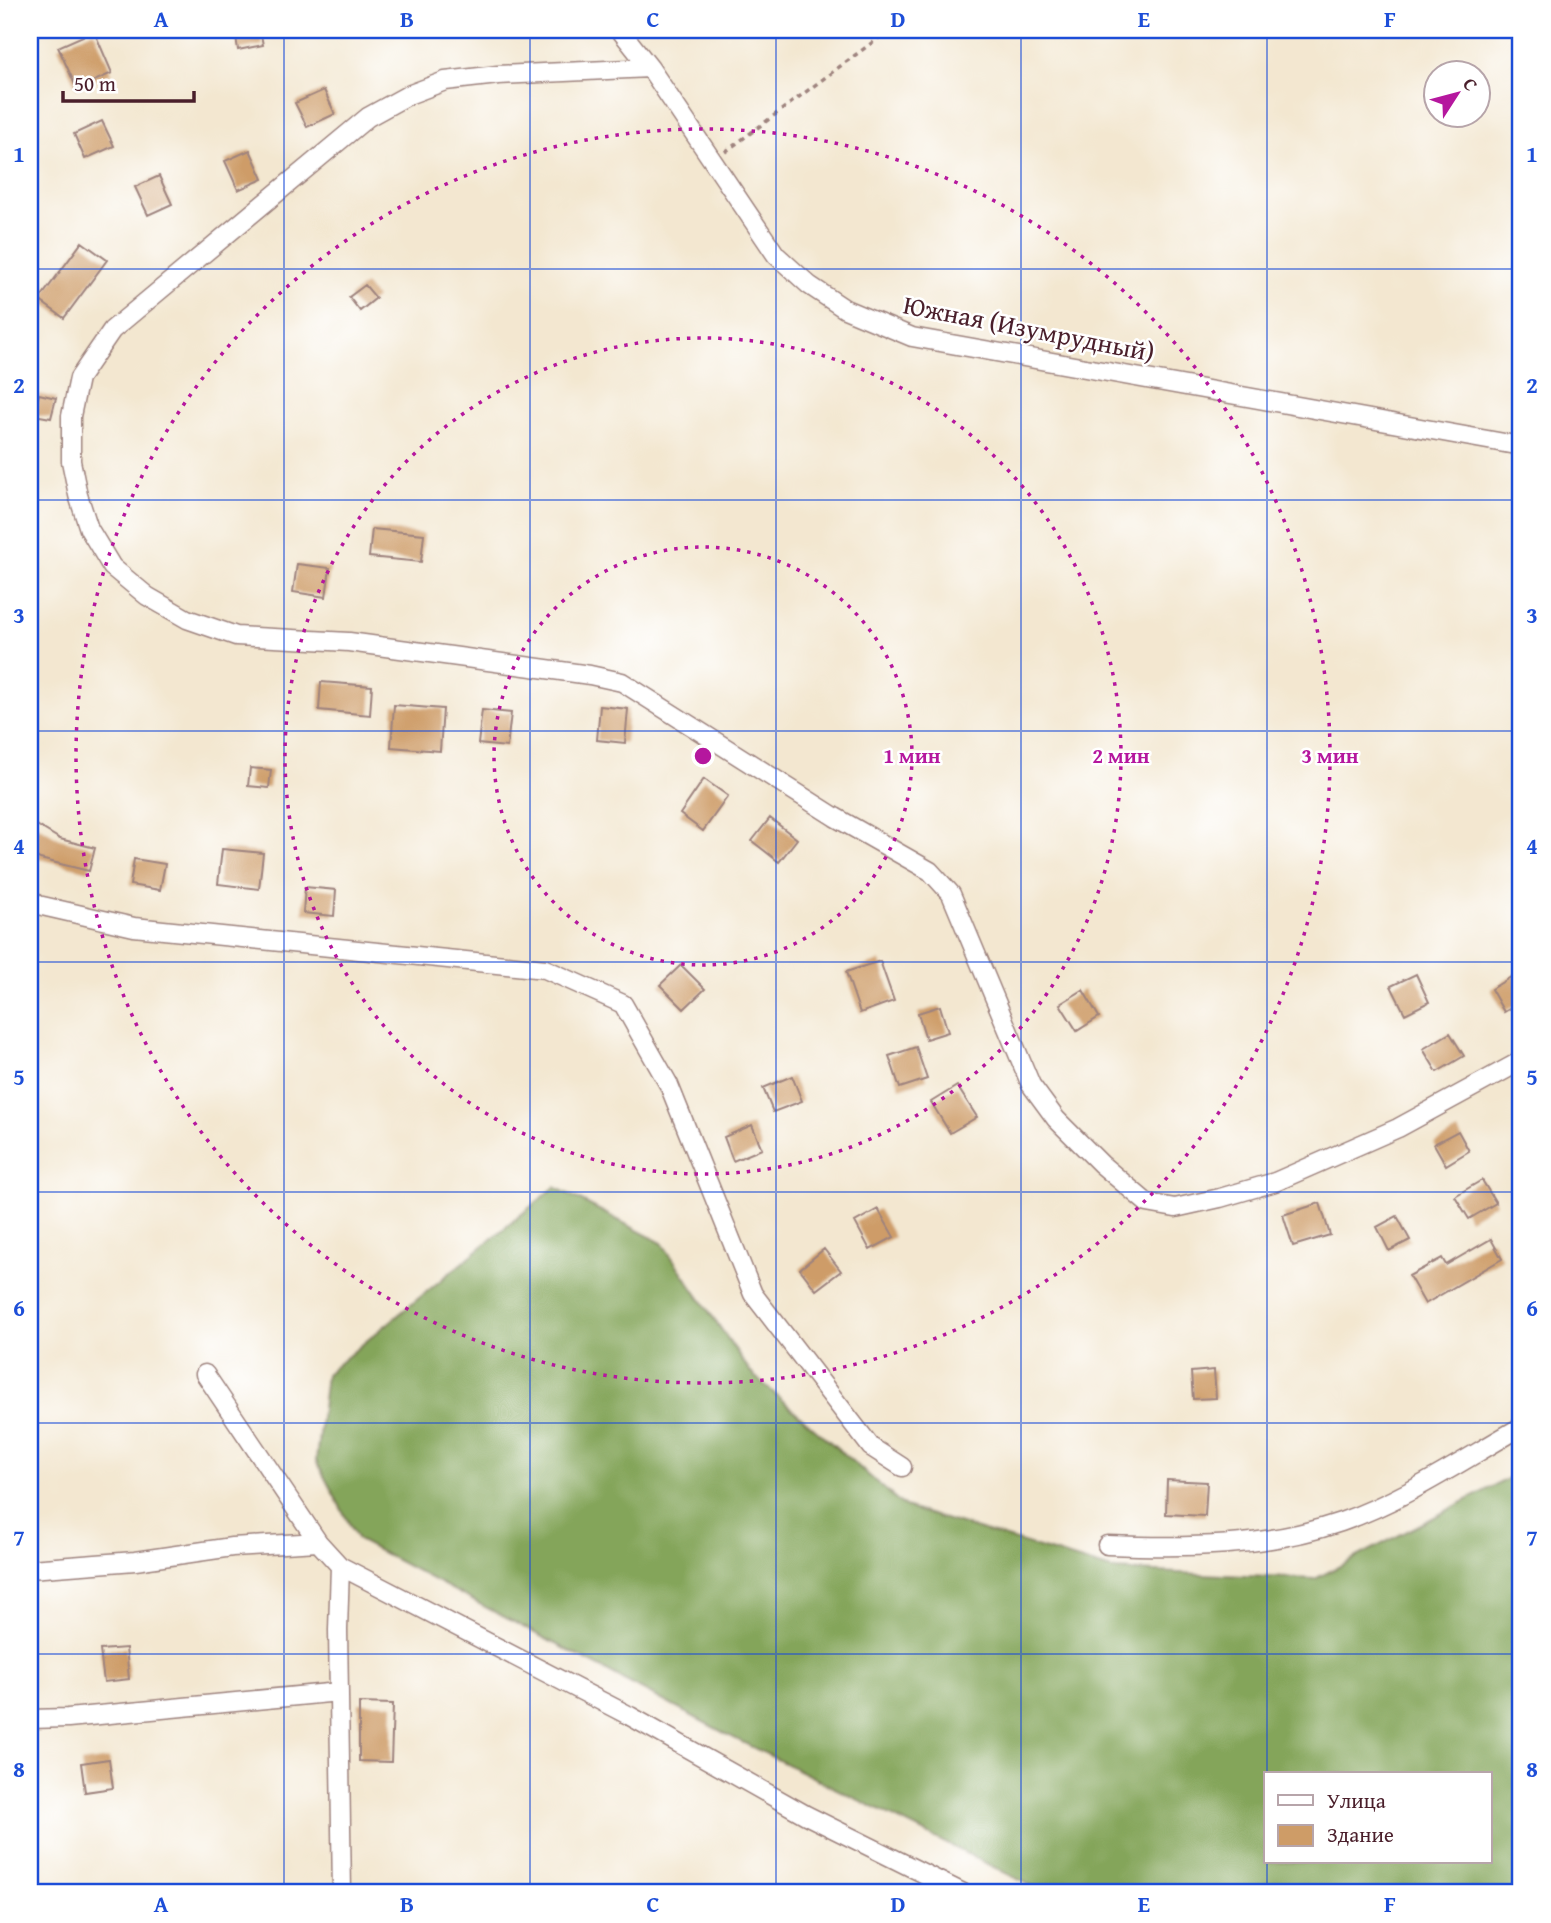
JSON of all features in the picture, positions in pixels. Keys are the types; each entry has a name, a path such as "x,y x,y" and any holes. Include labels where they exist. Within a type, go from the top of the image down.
{"street":[{"name":"Южная (Изумрудный)","path":"620,30 650,68 776,255 809,285 845,309 912,337 1312,406 1521,446"},
{"path":"650,68 498,75 445,81 408,95 368,117 112,330 79,378 71,416 71,461 78,495 89,529 112,567 147,596 187,619 236,636 349,642 578,673 622,682 835,817 930,871 951,894 1031,1086 1056,1119 1101,1164 1147,1203 1175,1208 1275,1182 1398,1128 1521,1061"},
{"path":"30,898 38,905 134,927 545,969 623,1004 669,1084 753,1294 871,1447 902,1467"},
{"path":"205,1374 318,1542 340,1566 631,1716 806,1815 963,1893"},
{"path":"1107,1545 1176,1548 1252,1544 1305,1533 1342,1522 1391,1500 1521,1427"},
{"path":"30,1569 135,1561 232,1546 318,1542"},
{"path":"340,1566 342,1893"},
{"path":"30,1719 68,1718 339,1692"}],"path":[{"path":"712,161 890,30"}],"green space":[{"path":"555,1187 662,1243 752,1374 905,1507 1112,1570 1315,1579 1521,1472 1521,1893 1046,1893 732,1737 358,1540 316,1461 326,1374"}],"building":[{"path":"235,30 260,30 263,45 238,50"},
{"path":"94,31 112,73 77,89 58,47"},
{"path":"324,90 335,114 307,127 295,103"},
{"path":"102,121 114,146 85,159 74,134"},
{"path":"250,150 263,179 238,190 225,161"},
{"path":"159,176 172,204 148,215 135,187"},
{"path":"82,242 107,260 64,318 39,300"},
{"path":"365,285 376,298 360,311 349,297"},
{"path":"39,394 56,398 51,418 34,415"},
{"path":"372,529 424,534 421,562 369,557"},
{"path":"297,564 330,568 326,597 293,592"},
{"path":"321,682 372,686 370,715 319,710"},
{"path":"394,705 443,709 440,751 391,747"},
{"path":"600,706 628,709 625,743 597,740"},
{"path":"482,710 511,713 507,747 478,744"},
{"path":"250,768 271,770 269,788 248,786"},
{"path":"704,779 728,796 703,831 680,814"},
{"path":"770,818 797,839 779,862 752,841"},
{"path":"30,821 60,839 95,848 89,871 40,859 30,853"},
{"path":"222,849 263,853 259,889 218,884"},
{"path":"134,859 165,864 160,890 130,885"},
{"path":"305,887 336,890 334,916 303,913"},
{"path":"880,961 894,1001 860,1013 846,972"},
{"path":"681,965 705,989 684,1009 660,985"},
{"path":"1521,971 1521,1002 1504,1012 1491,989"},
{"path":"1416,974 1429,1002 1405,1014 1391,986"},
{"path":"1083,990 1099,1017 1077,1031 1060,1004"},
{"path":"940,1006 948,1032 926,1039 918,1013"},
{"path":"1450,1033 1464,1056 1437,1072 1423,1049"},
{"path":"916,1047 927,1079 900,1088 889,1056"},
{"path":"792,1076 802,1101 773,1112 763,1088"},
{"path":"957,1086 977,1117 950,1133 931,1102"},
{"path":"752,1125 762,1149 733,1161 724,1137"},
{"path":"1458,1131 1469,1151 1446,1165 1434,1144"},
{"path":"1482,1180 1496,1203 1469,1219 1455,1196"},
{"path":"1320,1203 1330,1235 1293,1246 1283,1215"},
{"path":"878,1209 894,1237 870,1250 855,1222"},
{"path":"1397,1216 1410,1240 1389,1251 1377,1227"},
{"path":"1491,1239 1502,1259 1425,1304 1409,1276 1442,1258 1446,1265"},
{"path":"824,1249 841,1271 816,1290 800,1269"},
{"path":"1214,1370 1216,1398 1193,1399 1191,1372"},
{"path":"1167,1480 1207,1482 1205,1516 1166,1514"},
{"path":"126,1648 129,1679 104,1682 100,1650"},
{"path":"359,1703 393,1704 391,1762 359,1761"},
{"path":"109,1759 113,1788 85,1792 81,1763"}]}
